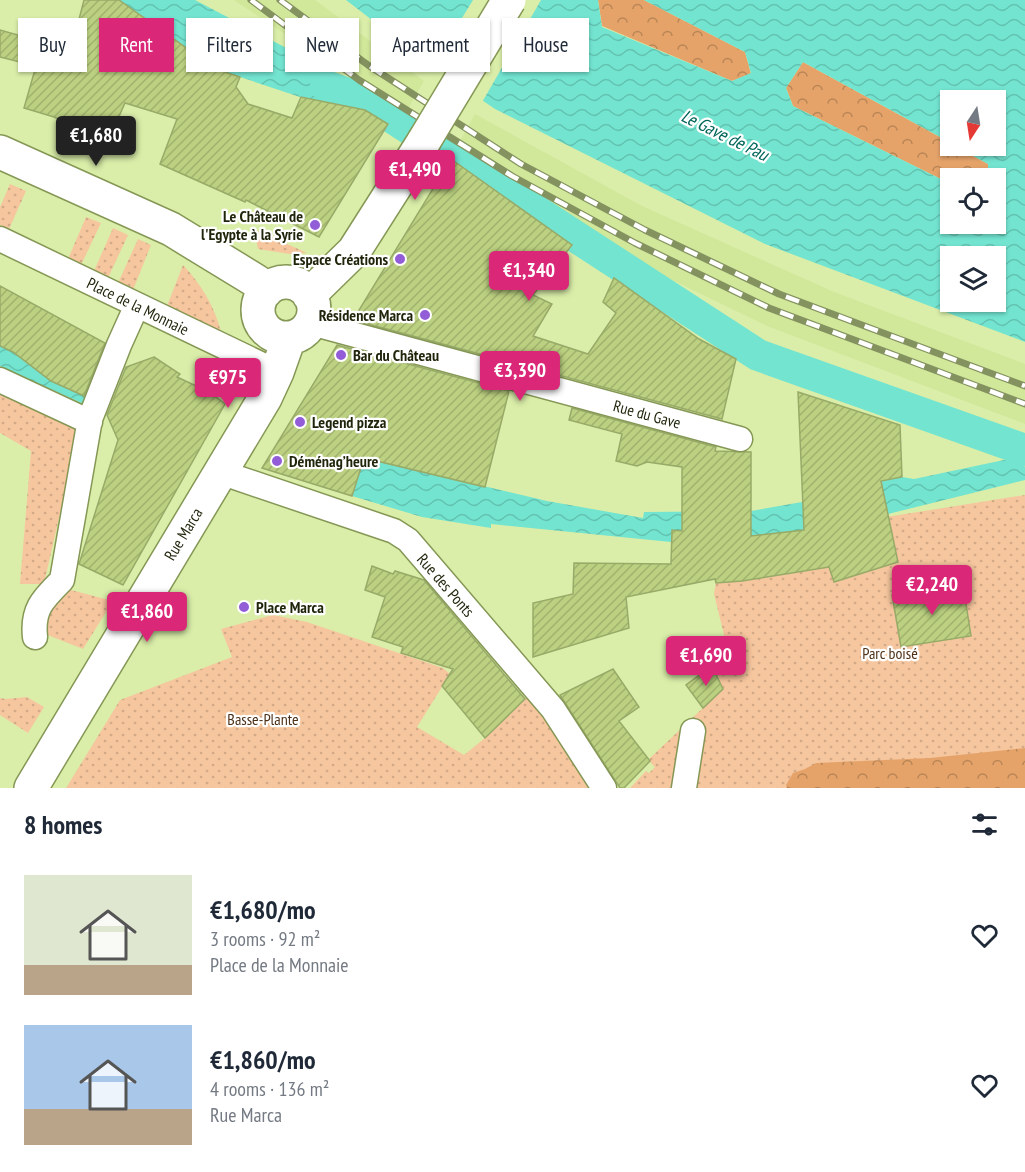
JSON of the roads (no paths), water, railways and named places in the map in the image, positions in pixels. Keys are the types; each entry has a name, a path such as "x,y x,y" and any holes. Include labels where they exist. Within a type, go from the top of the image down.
{"main road":[{"path":"303,319 303,288 280,283 266,291 259,306 261,323 273,335 303,319 354,252 509,0"},
{"path":"0,152 171,229 256,281 266,291"},
{"name":"Rue Marca","path":"31,788 265,398 303,319"}],"street":[{"name":"Place de la Monnaie","path":"0,239 277,372"},
{"path":"35,637 33,621 38,608 62,580 90,420 101,388 137,305"},
{"name":"Rue du Gave","path":"303,319 740,439"},
{"path":"0,380 90,420"},
{"name":"Rue des Ponts","path":"220,472 394,531 408,540 553,709 604,788"},
{"path":"684,788 693,731"}],"water":[{"path":"119,0 195,0 229,18 186,18 186,48 174,39 174,18 144,18"},
{"name":"Le Gave de Pau","path":"346,0 598,0 602,27 732,81 751,73 745,52 644,0 1025,0 1025,342 945,312 1006,312 1006,246 940,246 940,310 765,244 495,109 441,72 490,72 490,18 371,19"},
{"path":"273,41 285,47 285,72 332,72 370,92 365,110 300,97 225,72 273,72"},
{"path":"0,346 13,352 51,381 91,399 88,406 0,366"},
{"path":"1018,457 1025,467 1025,480 888,514 789,534 787,532 720,540 720,532 672,530 671,542 491,524 491,528 422,517 352,496 364,458 547,501 643,518 644,512 751,511 802,502 803,496 902,477 914,479"}],"waterway":[{"path":"326,86 367,101 758,355 1025,450"}],"railway":[{"path":"251,0 359,80 512,176 635,243 769,308 1025,404"},
{"path":"280,0 368,65 521,164 645,230 779,294 1025,386"}],"place":[{"name":"Le Château de l'Egypte à la Syrie","path":"315,225"},
{"name":"Espace Créations","path":"400,259"},
{"name":"Résidence Marca","path":"425,315"},
{"name":"Bar du Château","path":"341,355"},
{"name":"Legend pizza","path":"300,422"},
{"name":"Déménag’heure","path":"277,461"},
{"name":"Place Marca","path":"244,607"}],"park label":[{"name":"Parc boisé","path":"890,653"},
{"name":"Basse-Plante","path":"263,719"}]}
